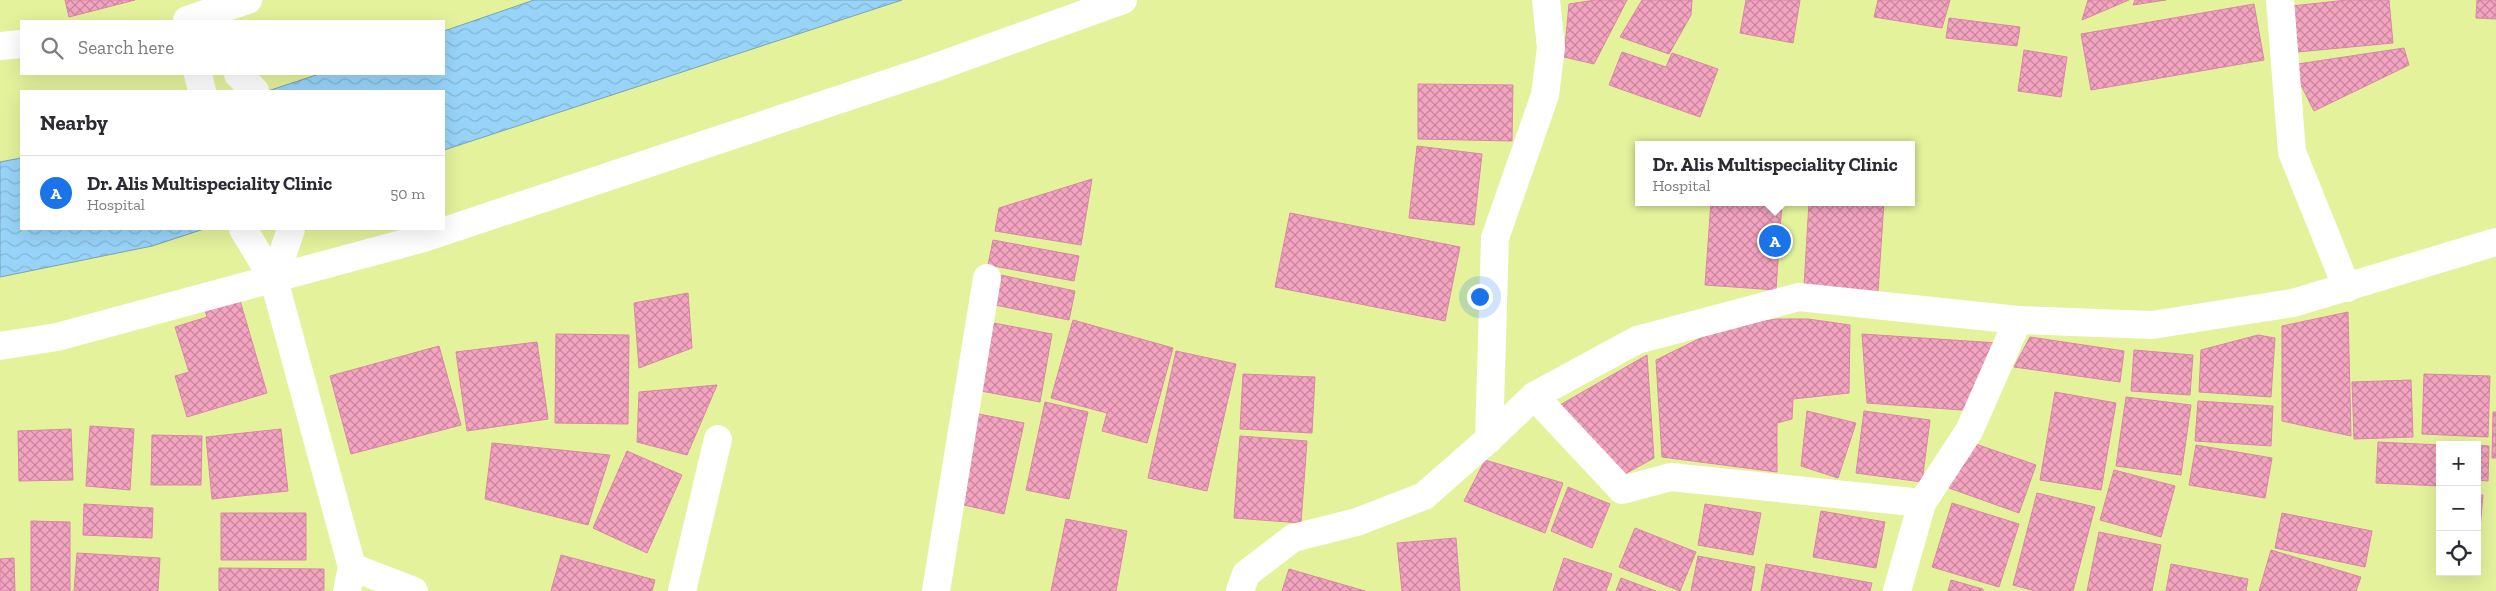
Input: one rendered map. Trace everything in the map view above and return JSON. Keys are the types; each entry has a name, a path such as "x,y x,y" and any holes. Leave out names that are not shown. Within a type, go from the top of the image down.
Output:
{"street":[{"path":"184,17 248,0"},
{"path":"0,346 57,337 424,238 931,69 1123,0"},
{"path":"1490,440 1495,238 1545,96 1551,48 1546,0"},
{"path":"2280,0 2292,152 2347,288"},
{"path":"0,46 20,44"},
{"path":"198,75 202,90"},
{"path":"239,75 254,90"},
{"path":"243,230 274,280 350,579 414,591"},
{"path":"274,280 291,230"},
{"path":"1243,582 1293,538 1357,522 1424,496 1490,440 1534,396 1637,340 1799,297 2018,320 2152,325 2293,304 2496,242"},
{"path":"936,591 987,278"},
{"path":"1897,591 1922,503 1969,431 2018,320"},
{"path":"1534,396 1622,490 1671,477 1922,503"},
{"path":"682,591 718,440"}],"water":[{"path":"534,0 902,0 445,150 445,90 271,90 316,75 445,75 445,31"},
{"path":"20,158 20,230 201,230 152,246 0,277 0,162"}],"building":[{"path":"65,0 135,0 69,17"},
{"path":"1595,0 1627,0 1594,64 1564,57 1569,4"},
{"path":"1642,0 1692,0 1691,15 1669,54 1620,37"},
{"path":"1746,0 1800,0 1793,43 1740,33"},
{"path":"1878,0 1950,0 1942,28 1874,17"},
{"path":"2088,0 2129,0 2082,20"},
{"path":"2135,0 2166,0 2133,5"},
{"path":"2347,0 2389,0 2393,43 2287,53 2282,7"},
{"path":"2477,0 2496,0 2496,19 2476,18"},
{"path":"2254,4 2264,60 2091,90 2081,34"},
{"path":"1949,18 2020,27 2017,46 1946,38"},
{"path":"2404,48 2409,65 2314,111 2291,65"},
{"path":"2024,50 2067,57 2061,97 2018,91"},
{"path":"1622,52 1666,67 1672,53 1718,69 1700,117 1609,85"},
{"path":"1418,84 1513,85 1512,141 1418,139"},
{"path":"1417,146 1482,154 1474,225 1409,218"},
{"path":"1092,179 1081,245 995,231 999,208"},
{"path":"1711,206 1782,206 1776,290 1705,285"},
{"path":"1809,206 1884,206 1878,292 1804,287"},
{"path":"1290,213 1460,247 1445,321 1275,287"},
{"path":"993,240 1079,256 1074,281 988,265"},
{"path":"1001,275 1075,291 1069,320 995,305"},
{"path":"688,293 692,348 639,368 634,303"},
{"path":"239,297 267,393 187,417 175,376 189,372 175,327 207,317 204,307"},
{"path":"2348,312 2351,436 2282,421 2282,326"},
{"path":"1776,319 1808,319 1850,325 1849,393 1793,399 1792,419 1777,423 1777,472 1662,457 1656,360 1719,329"},
{"path":"1073,320 1173,348 1147,443 1102,431 1107,413 1051,398"},
{"path":"983,321 1052,334 1040,402 970,389"},
{"path":"556,334 629,335 628,424 555,423"},
{"path":"1862,334 1998,343 1975,411 1867,403"},
{"path":"2258,335 2275,338 2271,397 2199,392 2201,350"},
{"path":"2030,337 2124,351 2120,382 2014,367"},
{"path":"537,342 548,419 467,431 456,352"},
{"path":"439,346 461,425 351,454 330,376"},
{"path":"2134,350 2193,355 2190,395 2131,391"},
{"path":"1176,351 1236,364 1207,491 1148,478"},
{"path":"1647,355 1654,458 1623,475 1553,409"},
{"path":"1243,374 1315,377 1312,433 1240,429"},
{"path":"2424,374 2490,376 2488,437 2422,434"},
{"path":"2411,380 2413,437 2354,439 2352,382"},
{"path":"717,385 687,455 637,442 639,392"},
{"path":"2055,392 2116,403 2101,490 2040,480"},
{"path":"2126,397 2191,405 2181,475 2116,466"},
{"path":"2198,401 2273,406 2271,446 2195,441"},
{"path":"1045,402 1088,412 1069,499 1026,490"},
{"path":"1807,411 1856,423 1838,478 1801,466"},
{"path":"1864,411 1930,420 1922,482 1856,473"},
{"path":"2493,412 2496,412 2496,458 2492,458"},
{"path":"974,413 1024,423 1004,514 955,503"},
{"path":"90,426 134,429 130,490 86,486"},
{"path":"71,429 73,480 19,481 18,431"},
{"path":"281,429 288,491 212,499 206,437"},
{"path":"152,435 202,436 201,485 151,485"},
{"path":"1240,436 1307,441 1301,523 1234,518"},
{"path":"1967,441 2036,465 2019,513 1949,488"},
{"path":"2378,442 2436,445 2436,486 2376,483"},
{"path":"492,443 610,455 588,525 485,499"},
{"path":"2196,445 2272,458 2265,498 2189,485"},
{"path":"2481,445 2489,446 2488,481 2481,480"},
{"path":"627,451 682,475 647,553 593,528"},
{"path":"1485,460 1563,483 1545,533 1464,501"},
{"path":"2114,470 2175,486 2161,537 2100,520"},
{"path":"1568,487 1610,504 1592,548 1551,531"},
{"path":"2037,493 2095,507 2073,591 2035,591 2013,585"},
{"path":"2481,495 2483,495 2481,518"},
{"path":"1952,503 2019,524 1999,587 1932,567"},
{"path":"84,504 153,508 152,538 83,535"},
{"path":"1705,504 1761,513 1753,555 1698,545"},
{"path":"1821,511 1885,522 1876,568 1813,557"},
{"path":"221,513 306,513 306,560 221,560"},
{"path":"2282,513 2372,531 2365,567 2275,548"},
{"path":"1066,519 1127,531 1116,591 1051,591"},
{"path":"31,521 70,522 70,591 31,591"},
{"path":"1635,528 1696,552 1680,591 1619,567"},
{"path":"2099,532 2161,545 2152,591 2087,591"},
{"path":"1456,538 1460,591 1402,591 1397,543"},
{"path":"2271,550 2361,577 2356,591 2259,591"},
{"path":"77,553 160,558 158,591 74,591"},
{"path":"561,555 655,580 652,591 551,591"},
{"path":"1698,556 1755,567 1751,591 1691,591"},
{"path":"14,558 15,591 0,591 0,559"},
{"path":"1564,558 1612,574 1606,591 1553,591"},
{"path":"1766,564 1872,583 1870,591 1761,591"},
{"path":"2171,564 2248,579 2246,591 2166,591"},
{"path":"219,568 324,569 324,591 219,591"},
{"path":"1289,569 1365,591 1282,591"},
{"path":"1621,578 1656,591 1616,591"},
{"path":"1951,580 1983,589 1983,591 1948,591"}],"place":[{"name":"Dr. Alis Multispeciality Clinic","path":"1775,241"}]}
